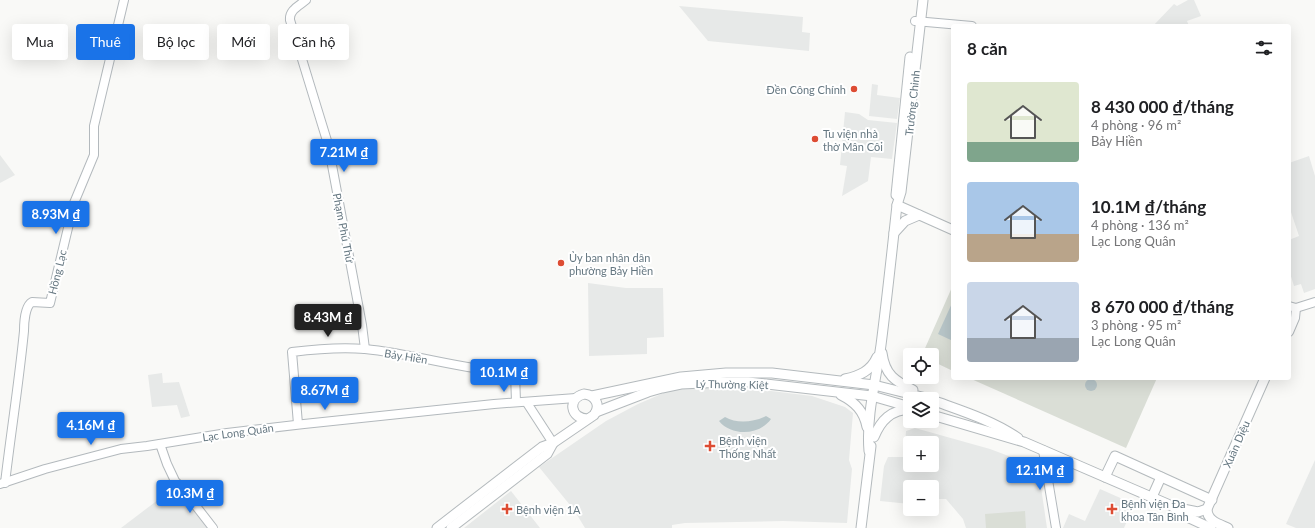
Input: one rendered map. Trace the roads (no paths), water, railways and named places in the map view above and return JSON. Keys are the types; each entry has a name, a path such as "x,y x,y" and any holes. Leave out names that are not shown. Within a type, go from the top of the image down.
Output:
{"main road":[{"name":"Trường Chinh","path":"917,0 918,21"},
{"name":"Trường Chinh","path":"871,437 897,205 901,192 906,122 918,21 923,0"},
{"path":"897,205 951,229"},
{"path":"894,233 905,221 919,215"},
{"path":"835,380 852,378 866,372 873,364 880,346"},
{"path":"880,346 885,367 892,377 902,385 916,392"},
{"name":"Lý Thường Kiệt","path":"592,396 659,381 702,374 772,373 835,380"},
{"path":"835,380 877,385 904,392"},
{"name":"Xuân Diệu","path":"1207,509 1264,380"},
{"name":"Lý Thường Kiệt","path":"596,412 662,388 681,384 704,382 748,382 850,394 875,397 903,406"},
{"path":"850,394 852,382"},
{"path":"838,393 852,401 861,410 866,420 871,437 861,528"},
{"path":"437,528 542,447 553,443 594,415 598,405 595,398 584,394 576,398 573,403 574,412 579,417 588,419"},
{"path":"939,402 984,419 1006,430 1024,442"},
{"path":"871,437 888,415 903,409"},
{"path":"939,417 1024,442 1172,506 1198,512 1207,509 1209,517 1213,521 1228,528"},
{"path":"451,528 547,454 553,443"},
{"path":"1105,477 1115,456 1212,500"},
{"path":"1152,497 1161,477"},
{"path":"1172,506 1187,517 1211,528"}],"street":[{"name":"Hồng Lạc","path":"2,484 19,380 24,327 28,304 32,302 50,303 74,203 94,155 94,126 124,0"},
{"name":"Phạm Phú Thứ","path":"306,0 292,11 290,20 328,144 362,325 365,349"},
{"path":"918,21 951,24"},
{"path":"1291,327 1295,318 1292,307 1315,302"},
{"name":"Bảy Hiền","path":"298,424 292,352 328,348 365,349 422,358 481,370 515,373 516,402"},
{"name":"Lạc Long Quân","path":"2,484 45,469 121,449 227,433 298,424 516,402 527,403 576,398"},
{"path":"527,403 553,443"},
{"path":"160,444 175,481 213,528"},
{"path":"1043,450 1056,528"}],"place":[{"name":"Đền Công Chính","path":"854,89"},
{"name":"Tu viện nhà thờ Mân Côi","path":"815,139"},
{"name":"Ủy ban nhân dân phường Bảy Hiền","path":"561,263"},
{"name":"Bệnh viện Thống Nhất","path":"710,446"},
{"name":"Bệnh viện 1A","path":"507,509"},
{"name":"Bệnh viện Đa khoa Tân Bình","path":"1112,509"}]}
